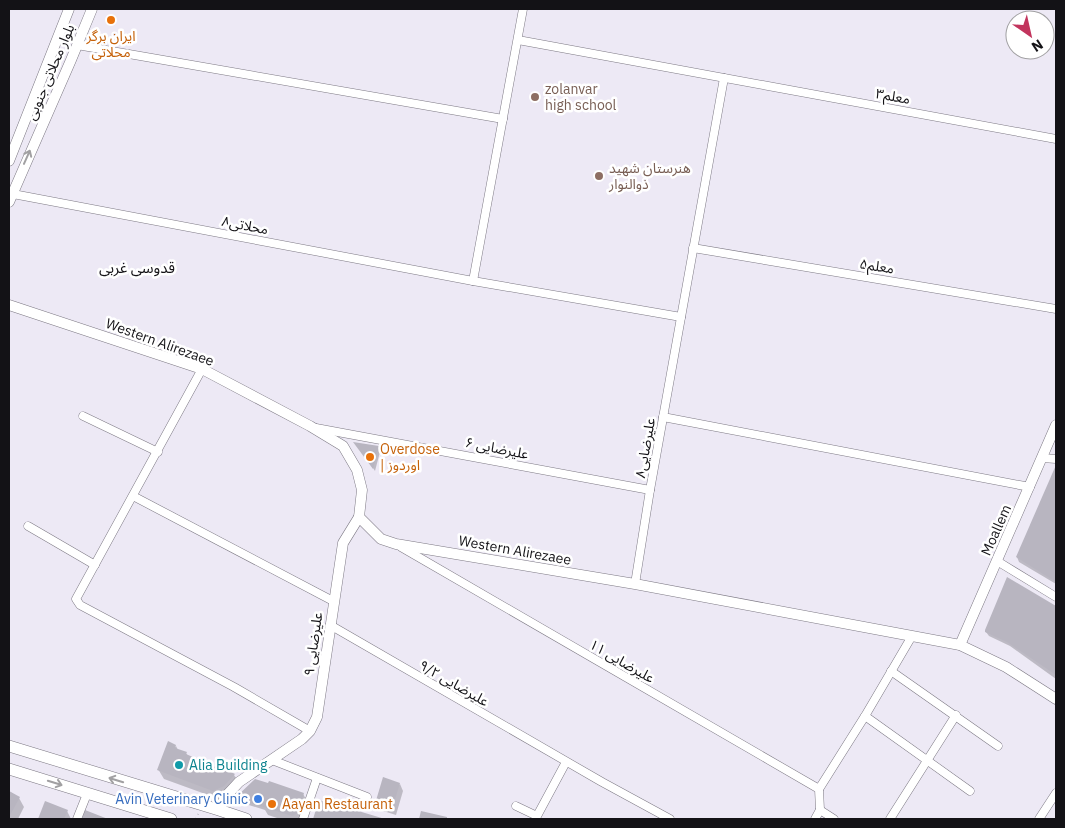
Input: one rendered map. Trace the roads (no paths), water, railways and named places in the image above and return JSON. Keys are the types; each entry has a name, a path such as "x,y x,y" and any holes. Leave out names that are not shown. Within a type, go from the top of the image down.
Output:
{"main road":[{"path":"9,746 246,819"},
{"path":"9,769 171,819"}],"street":[{"name":"بلوار محلاتی جنوبی","path":"9,161 69,9"},
{"name":"بلوار محلاتی جنوبی","path":"11,198 92,9"},
{"path":"473,281 523,9"},
{"name":"معلم۳","path":"518,40 1056,139"},
{"path":"77,45 503,119"},
{"name":"علیرضایی۸","path":"635,584 650,490 724,78"},
{"name":"محلاتی۸","path":"11,198 681,317"},
{"name":"معلم۵","path":"694,248 1056,308"},
{"name":"Western Alirezaee","path":"9,298 47,317"},
{"name":"Western Alirezaee","path":"9,305 202,369 310,426 343,446 357,470 362,490 359,517 381,539 396,544 635,584 960,645 1006,667 1056,699"},
{"path":"202,369 76,599 77,603 234,687 310,731 302,739 239,782 226,796 219,810"},
{"path":"82,416 158,452"},
{"path":"663,417 1030,487"},
{"name":"Moallem","path":"960,645 1056,425"},
{"name":"۶ علیرضایی","path":"310,426 650,490"},
{"path":"1042,458 1056,459"},
{"path":"133,496 333,600"},
{"name":"۹ علیرضایی","path":"310,731 317,717 343,543 359,517"},
{"path":"28,526 95,565"},
{"name":"۱۱ علیرضایی","path":"396,544 818,789"},
{"path":"998,561 1056,596"},
{"name":"۹/۲ علیرضایی","path":"330,626 566,762 670,819"},
{"path":"815,819 820,810 818,789 865,716 912,636"},
{"path":"891,671 998,746"},
{"path":"890,819 956,715"},
{"path":"865,716 970,791"},
{"path":"272,760 366,797"},
{"path":"516,806 537,816 566,762"},
{"path":"303,819 317,778"},
{"path":"77,819 87,794"},
{"path":"1039,819 1055,796"},
{"path":"820,810 834,819"}],"place":[{"name":"ایران برگر محلاتی","path":"111,20"},
{"name":"zolanvar high school","path":"535,97"},
{"name":"هنرستان شهید ذوالنوار","path":"599,176"},
{"name":"Overdose | اوردوز","path":"370,457"},
{"name":"Alia Building","path":"179,765"},
{"name":"Avin Veterinary Clinic","path":"258,799"},
{"name":"Aayan Restaurant","path":"272,804"}],"district":[{"name":"قدوسی غربی","path":"137,267"}]}
